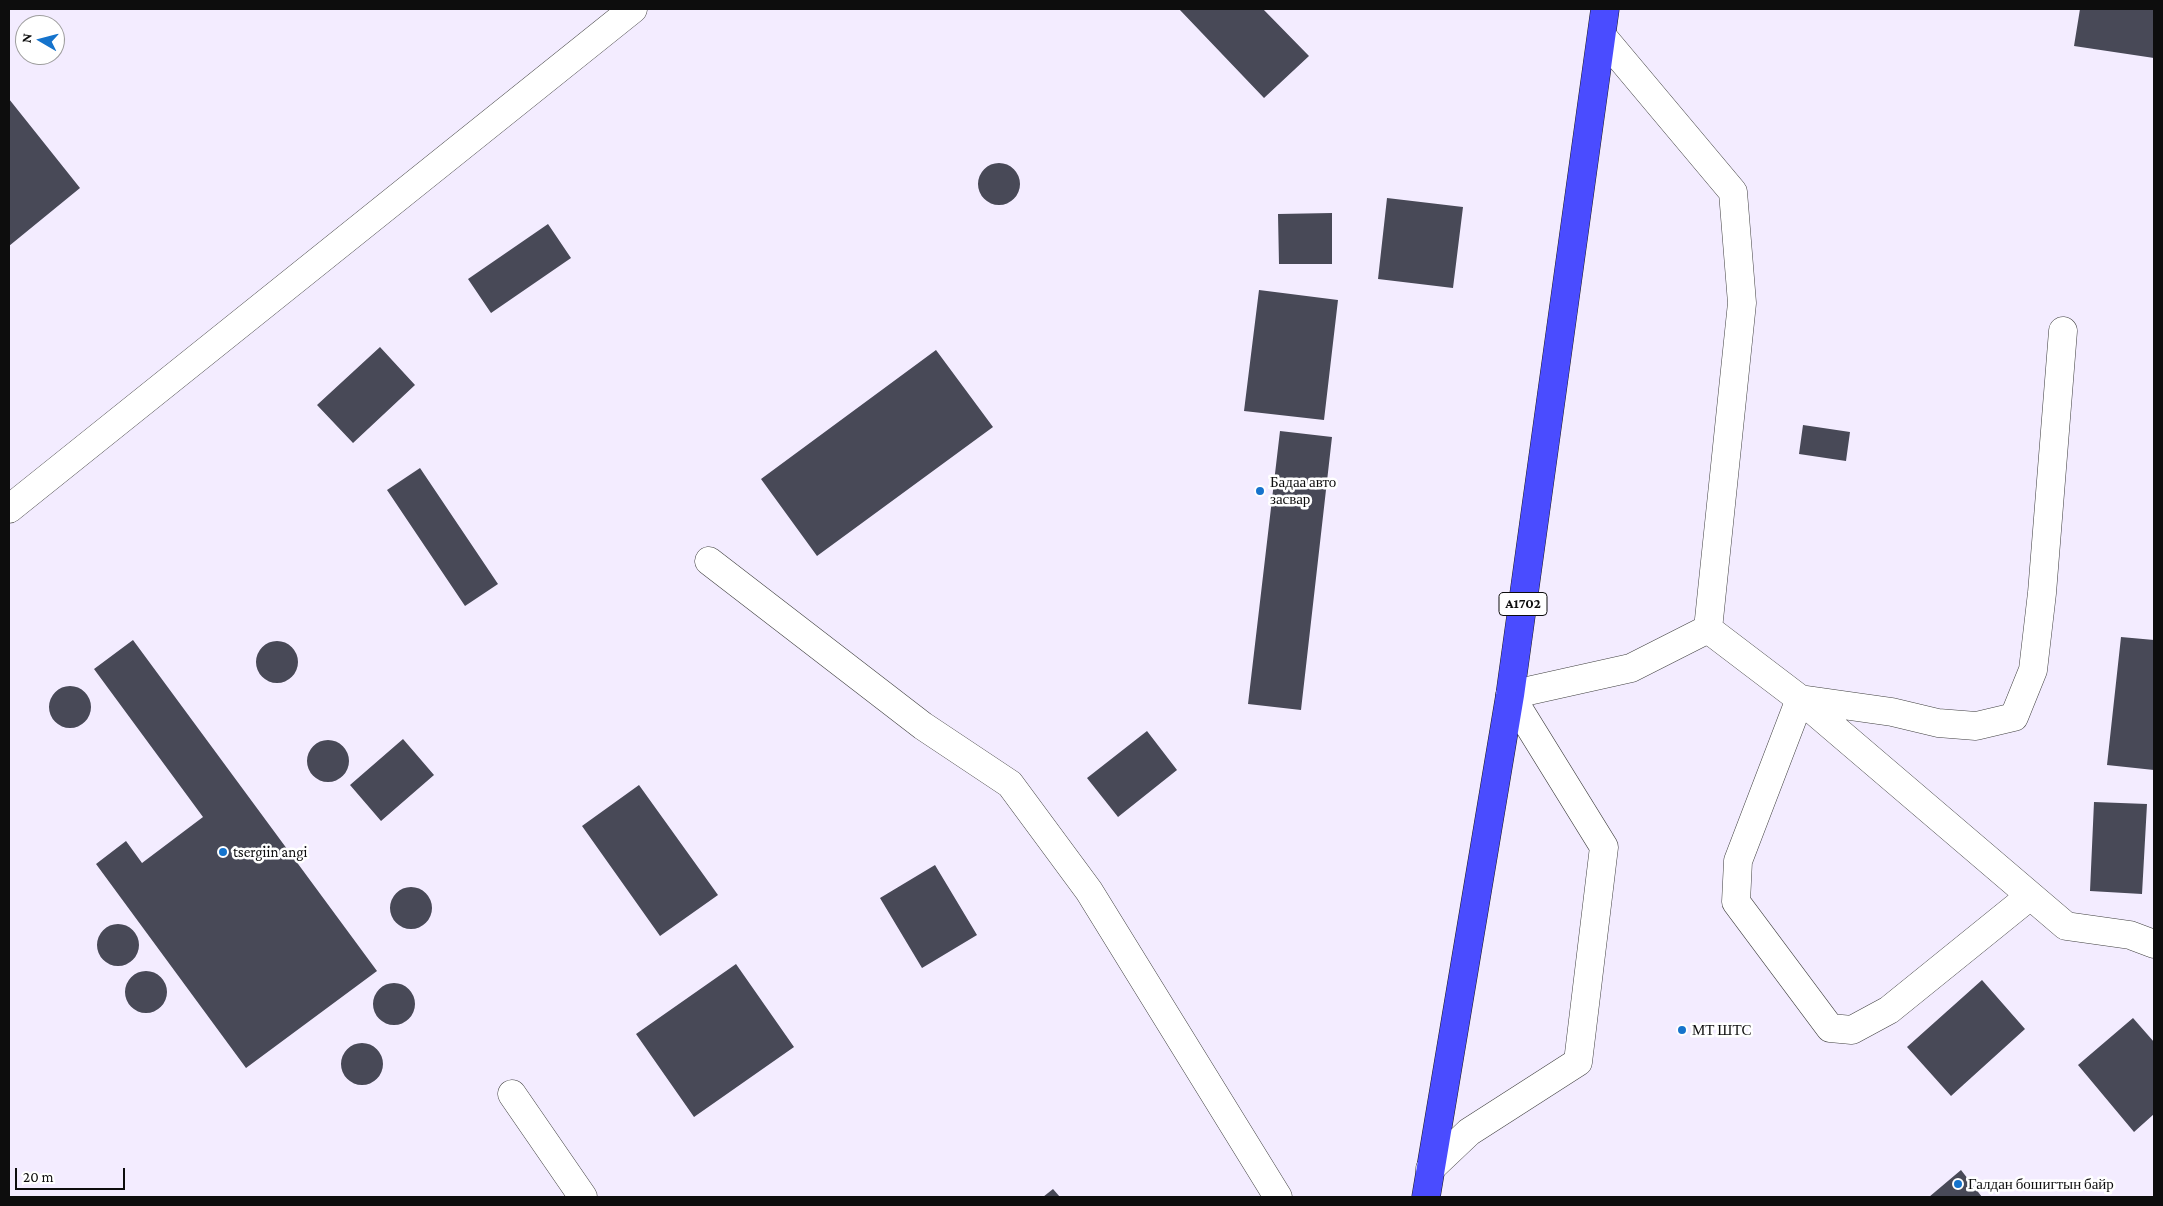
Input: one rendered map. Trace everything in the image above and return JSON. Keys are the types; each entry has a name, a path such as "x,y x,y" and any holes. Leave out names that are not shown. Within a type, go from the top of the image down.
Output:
{"highway":[{"name":"A1702","path":"1426,1197 1510,695 1603,37 1605,9"}],"street":[{"path":"9,509 633,9"},
{"path":"1603,37 1733,192 1742,303 1708,629"},
{"path":"1800,699 1892,712 1938,723 1976,726 2014,718 2033,670 2042,592 2063,331"},
{"path":"709,561 923,726 1010,784 1089,891 1278,1197"},
{"path":"1430,1169 1470,1132 1578,1062 1604,847 1510,695 1632,668 1708,629"},
{"path":"1708,629 1800,699 2066,926 2130,935 2154,944"},
{"path":"1800,699 1738,861 1736,902 1830,1028 1852,1030 1889,1010 2030,896"},
{"path":"512,1094 583,1197"}],"building":[{"path":"1179,9 1263,9 1309,56 1264,98"},
{"path":"2080,9 2154,9 2154,58 2074,46"},
{"path":"9,99 80,188 9,246"},
{"path":"995,163 1003,163 1014,169 1020,184 1014,199 1003,205 995,205 984,199 978,188 978,180 984,169"},
{"path":"1387,198 1463,207 1453,288 1378,279"},
{"path":"1332,213 1332,264 1279,264 1278,214"},
{"path":"548,224 571,258 491,313 468,279"},
{"path":"1259,290 1338,300 1324,420 1244,411"},
{"path":"380,347 415,385 353,443 317,405"},
{"path":"936,350 993,427 817,556 761,479"},
{"path":"1803,425 1850,432 1846,461 1799,454"},
{"path":"1280,431 1332,437 1301,710 1248,704"},
{"path":"420,468 498,584 465,606 387,490"},
{"path":"2121,637 2154,640 2154,770 2107,765"},
{"name":"tsergiin angi","path":"133,640 377,971 246,1068 96,864 126,841 142,863 203,817 94,669"},
{"path":"281,641 289,644 295,650 298,662 295,674 289,680 273,683 265,680 259,674 256,658 259,650 265,644"},
{"path":"74,686 82,689 88,695 91,707 88,719 82,725 66,728 58,725 52,719 49,703 52,695 58,689"},
{"path":"1147,731 1177,770 1118,817 1087,778"},
{"path":"403,739 434,775 381,821 350,785"},
{"path":"332,740 340,743 346,749 349,761 346,773 340,779 324,782 316,779 310,773 307,757 310,749 316,743"},
{"path":"639,785 718,895 660,936 582,826"},
{"path":"2094,802 2147,804 2142,894 2090,891"},
{"path":"935,865 977,935 922,968 880,898"},
{"path":"415,887 423,890 429,896 432,908 429,920 423,926 407,929 399,926 393,920 390,904 393,896 399,890"},
{"path":"114,924 122,924 133,930 139,945 133,960 122,966 114,966 103,960 97,949 97,941 103,930"},
{"path":"736,964 794,1047 694,1117 636,1034"},
{"path":"150,971 158,974 164,980 167,992 164,1004 158,1010 142,1013 134,1010 128,1004 125,988 128,980 134,974"},
{"path":"1982,980 2025,1029 1951,1096 1907,1047"},
{"path":"398,983 406,986 412,992 415,1004 412,1016 406,1022 390,1025 382,1022 376,1016 373,1000 376,992 382,986"},
{"path":"2133,1018 2154,1042 2154,1114 2134,1132 2078,1065"},
{"path":"366,1043 374,1046 380,1052 383,1064 380,1076 374,1082 358,1085 350,1082 344,1076 341,1060 344,1052 350,1046"},
{"name":"Галдан бошигтын байр","path":"1961,1170 1982,1197 1929,1197"},
{"path":"1053,1189 1060,1197 1043,1197"}],"place":[{"name":"Бадаа авто засвар","path":"1260,491"},
{"name":"tsergiin angi","path":"223,852"},
{"name":"МТ ШТС","path":"1682,1030"},
{"name":"Галдан бошигтын байр","path":"1958,1184"}]}
